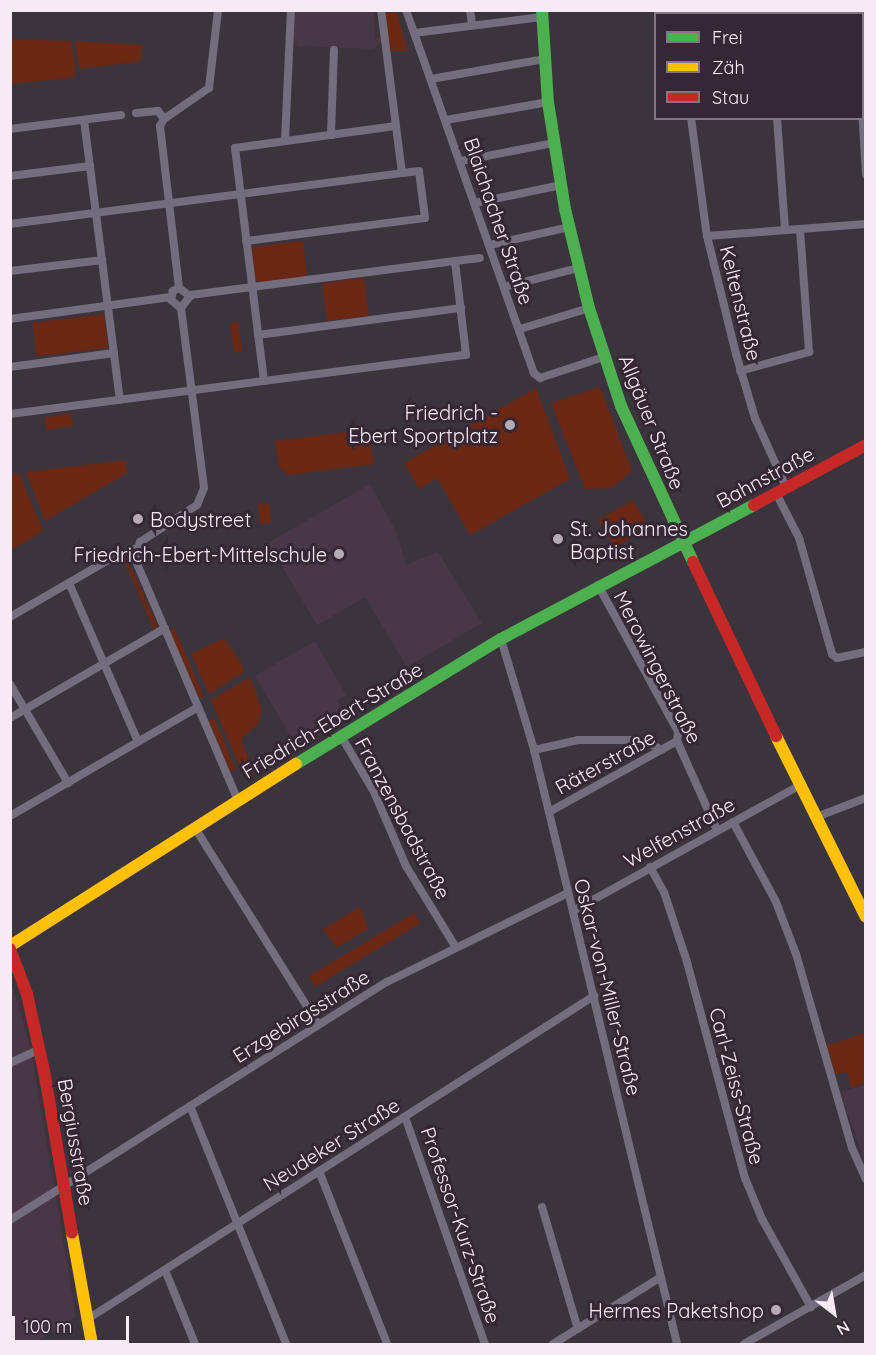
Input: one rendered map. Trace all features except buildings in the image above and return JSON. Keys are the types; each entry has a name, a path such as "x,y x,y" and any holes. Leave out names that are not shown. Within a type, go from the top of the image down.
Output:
{"street":[{"path":"10,319 171,297 179,288 160,136 164,119 209,88 213,76 218,10"},
{"path":"285,141 291,10"},
{"path":"381,10 402,173"},
{"name":"Blaichacher Straße","path":"406,10 534,373 540,378 604,357"},
{"path":"470,10 472,25"},
{"path":"414,33 542,14"},
{"name":"Allgäuer Straße","path":"542,14 548,102 561,185 578,268 604,357 636,443 682,542 819,816 866,917"},
{"path":"330,135 334,50"},
{"path":"431,79 545,58"},
{"path":"446,120 548,102"},
{"path":"136,113 158,111 164,119"},
{"path":"10,129 121,115"},
{"path":"84,120 120,400"},
{"name":"Keltenstraße","path":"691,120 707,236 740,371 799,538 832,654 837,658 866,652"},
{"path":"777,120 785,230"},
{"path":"863,120 866,175"},
{"path":"264,381 235,148 396,126"},
{"path":"461,161 554,143"},
{"path":"10,176 90,166"},
{"path":"10,224 419,171 425,218 246,241"},
{"path":"475,203 561,185"},
{"path":"707,236 866,224"},
{"path":"490,245 569,227"},
{"path":"740,371 809,352 800,229"},
{"path":"179,288 190,295 480,258"},
{"path":"10,272 102,260"},
{"path":"10,414 466,355 455,261"},
{"path":"505,287 578,268"},
{"path":"181,308 189,303 190,295"},
{"path":"171,297 175,306 181,308"},
{"path":"10,617 137,548 145,537 188,512 201,496 204,481 181,308"},
{"path":"258,335 461,308"},
{"path":"520,330 590,308"},
{"path":"10,367 114,353"},
{"name":"Bahnstraße","path":"682,542 866,445"},
{"name":"Friedrich-Ebert-Straße","path":"10,947 238,800 501,639 682,542"},
{"path":"137,548 137,567 238,800"},
{"path":"69,584 138,742"},
{"name":"Merowingerstraße","path":"598,585 678,732 678,741 717,830"},
{"path":"10,718 165,628"},
{"name":"Oskar-von-Miller-Straße","path":"501,639 534,750 594,996 658,1279 676,1344"},
{"path":"10,684 68,783"},
{"path":"10,816 198,707"},
{"name":"Franzensbadstraße","path":"341,736 374,792 406,866 455,946"},
{"path":"534,750 578,740 643,740 662,750"},
{"name":"Räterstraße","path":"549,812 678,741"},
{"name":"Welfenstraße","path":"573,911 802,784"},
{"path":"819,816 866,798"},
{"path":"733,822 776,902 797,955 852,1148 866,1179"},
{"path":"195,828 318,1024"},
{"name":"Carl-Zeiss-Straße","path":"651,867 664,892 687,962 745,1178 765,1225 811,1307"},
{"name":"Erzgebirgsstraße","path":"10,1220 64,1188 318,1024 455,946 568,894"},
{"name":"Bergiusstraße","path":"10,947 27,994 40,1049 92,1344"},
{"name":"Neudeker Straße","path":"86,1320 594,996"},
{"path":"10,1063 40,1049"},
{"path":"190,1106 235,1224 286,1344"},
{"name":"Professor-Kurz-Straße","path":"405,1117 485,1344"},
{"path":"320,1170 387,1344"},
{"path":"542,1207 578,1329"},
{"path":"165,1270 195,1344"},
{"path":"744,1344 761,1340 866,1275"},
{"path":"553,1344 658,1279"}],"shaded area":[{"path":"295,11 374,12 375,39 381,38 381,43 372,49 298,46 293,39"},
{"path":"396,12 408,51 389,51 385,13"},
{"path":"11,39 71,41 76,77 11,84"},
{"path":"75,41 142,45 141,61 79,69"},
{"path":"303,241 307,277 259,282 255,278 252,247"},
{"path":"364,278 369,316 327,321 322,283"},
{"path":"104,314 108,348 37,357 33,323"},
{"path":"238,322 242,352 234,353 230,323"},
{"path":"600,387 632,471 612,488 585,489 551,403"},
{"name":"Friedrich - Ebert Sportplatz","path":"536,388 570,479 470,535 437,478 419,489 404,463"},
{"path":"71,413 73,426 46,430 44,417"},
{"path":"362,430 369,436 374,464 288,475 279,467 275,441"},
{"path":"125,460 127,473 45,521 26,472"},
{"path":"19,473 43,531 11,550 11,474"},
{"path":"370,484 396,531 406,565 438,552 482,623 407,667 365,597 317,625 268,543"},
{"path":"633,500 649,528 614,548 598,520"},
{"path":"269,503 271,523 260,524 258,504"},
{"path":"126,557 158,627 154,630 123,558"},
{"path":"174,628 204,697 199,697 170,632"},
{"path":"224,638 242,664 244,672 209,694 191,654"},
{"path":"315,641 346,695 337,701 348,718 298,748 255,676"},
{"path":"250,677 262,710 257,725 241,739 254,773 245,779 211,700"},
{"path":"214,718 236,770 230,772 208,720"},
{"path":"360,907 368,929 337,947 323,929"},
{"path":"414,913 420,923 315,987 309,976"},
{"path":"10,977 31,1051 76,1317 32,1344 11,1344"},
{"path":"865,1033 865,1083 851,1088 847,1072 835,1074 827,1045"},
{"path":"866,1085 865,1162 840,1092"}],"traffic: fast":[{"path":"542,10 548,102 565,209 589,308 621,406 693,562"},
{"path":"296,764 501,639 754,505"}],"traffic: slow":[{"path":"776,736 866,917"},
{"path":"10,946 296,764"},
{"path":"72,1233 92,1344"}],"traffic: jam":[{"path":"754,505 866,445"},
{"path":"693,562 776,736"},
{"path":"10,949 27,994 44,1071 72,1233"}],"place":[{"name":"Friedrich - Ebert Sportplatz","path":"510,425"},
{"name":"Bodystreet","path":"138,519"},
{"name":"St. Johannes Baptist","path":"558,539"},
{"name":"Friedrich-Ebert-Mittelschule","path":"339,554"},
{"name":"Hermes Paketshop","path":"776,1310"}]}
